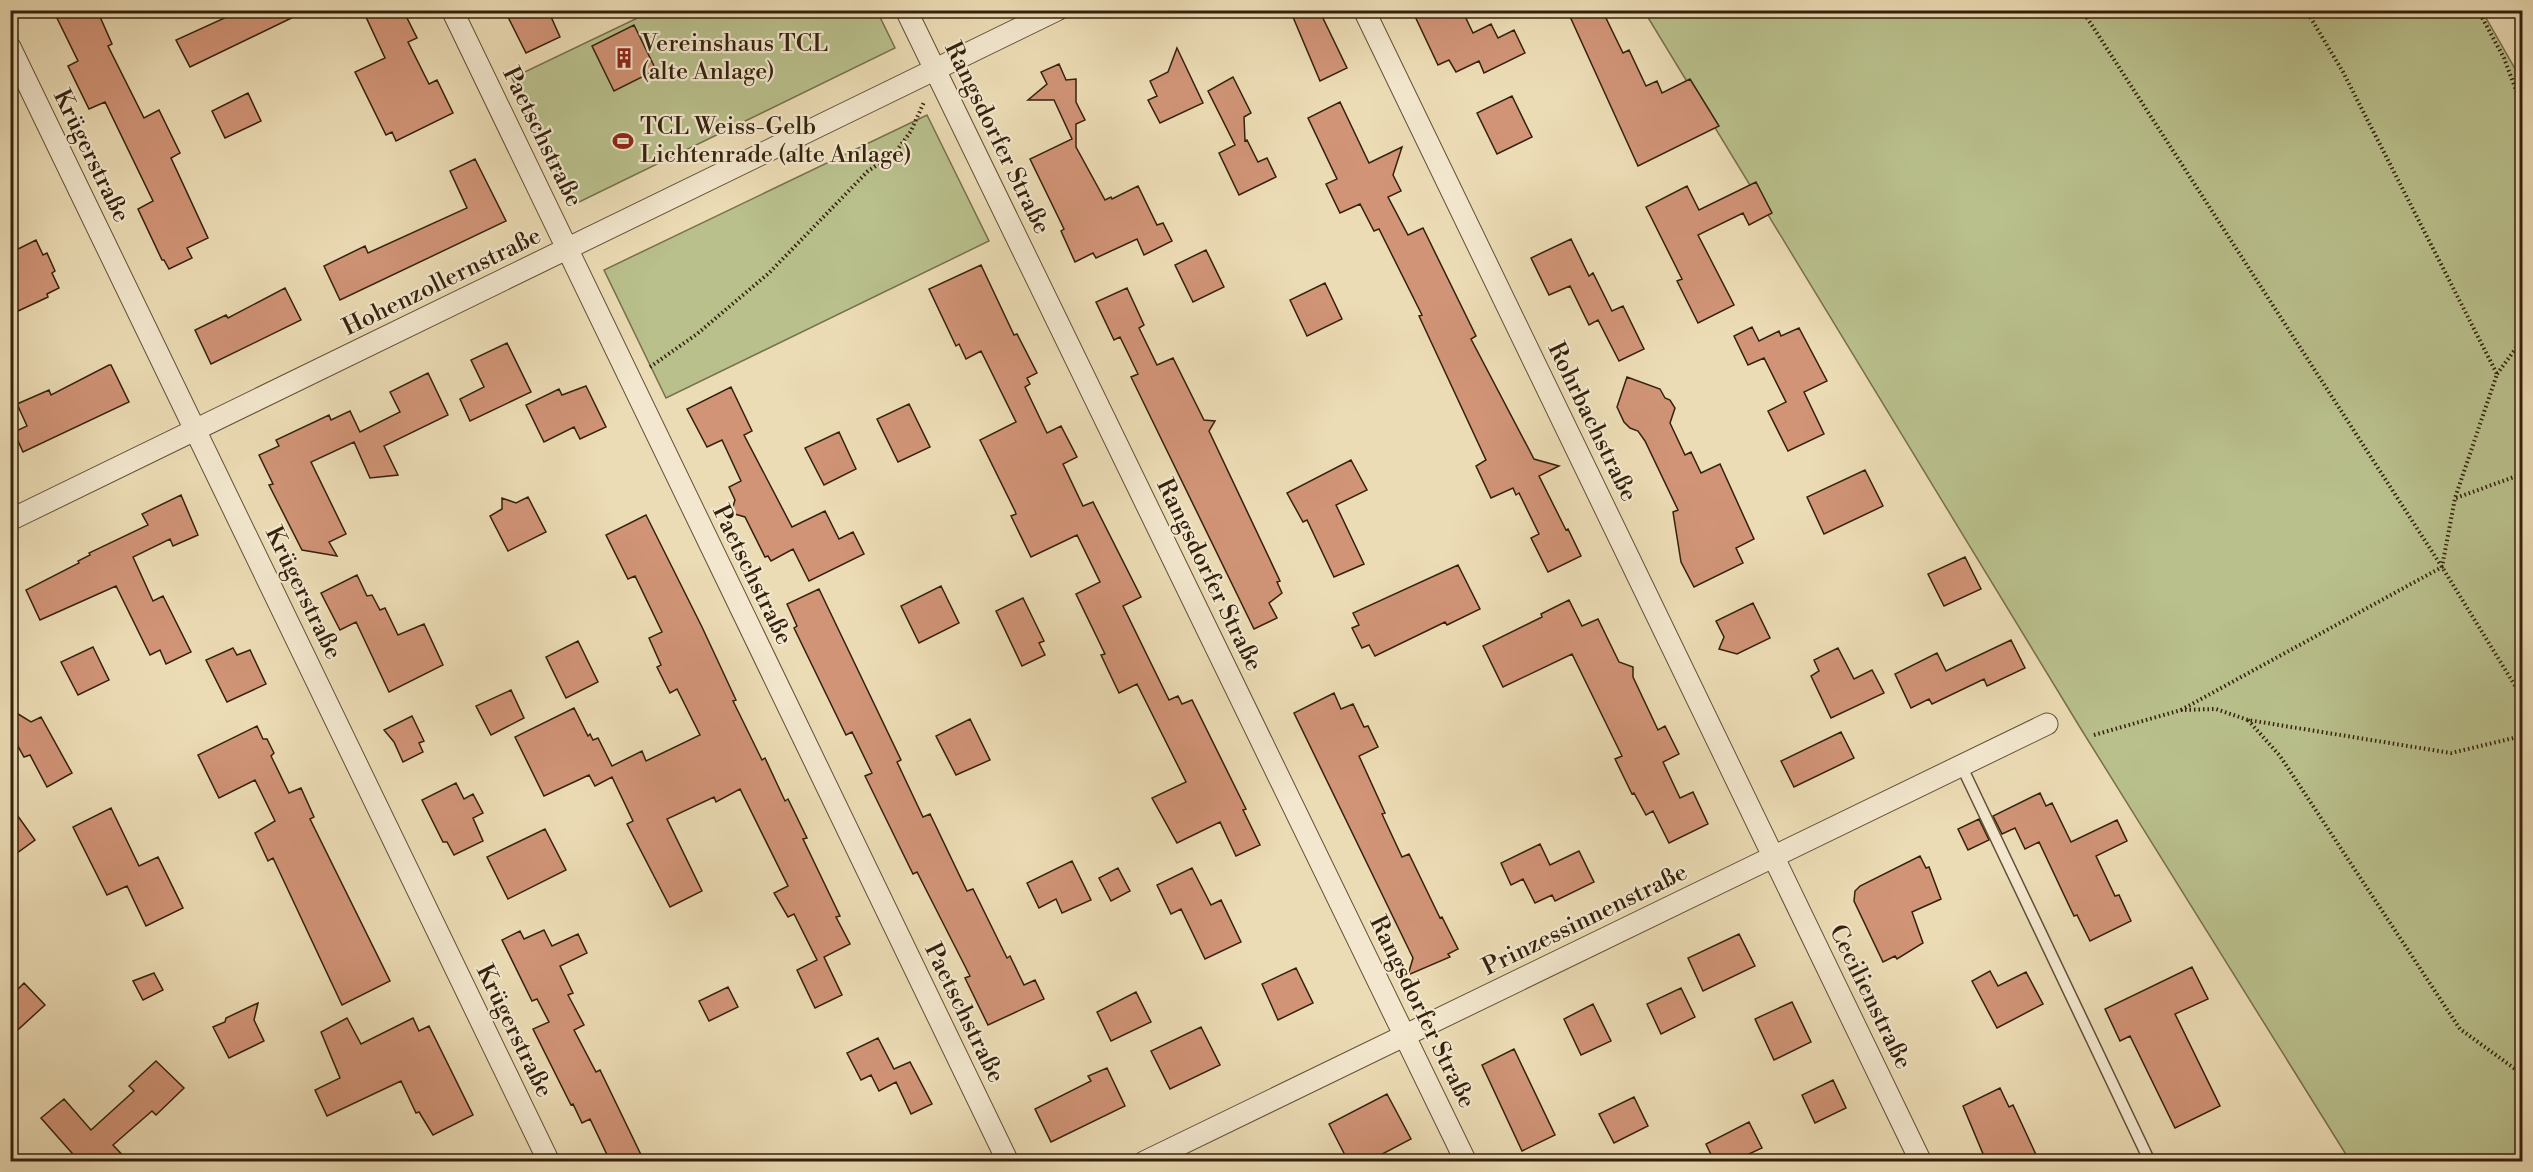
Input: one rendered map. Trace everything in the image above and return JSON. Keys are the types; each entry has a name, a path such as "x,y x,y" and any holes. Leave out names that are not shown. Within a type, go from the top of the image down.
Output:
{"street":[{"name":"Paetschstraße","path":"452,10 1008,1161"},
{"name":"Rangsdorfer Straße","path":"906,10 1466,1161"},
{"name":"Hohenzollernstraße","path":"10,520 1057,10"},
{"name":"Rohrbachstraße","path":"1364,10 1774,855"},
{"name":"Krügerstraße","path":"10,47 549,1161"},
{"name":"Prinzessinnenstraße","path":"1144,1161 2048,724"},
{"name":"Cecilienstraße","path":"1774,855 1921,1161"}],"lane":[{"path":"1961,765 2150,1161"}],"path":[{"path":"2082,10 2442,567 2523,697"},
{"path":"2306,10 2343,72 2497,374"},
{"path":"2478,10 2504,58 2523,106"},
{"path":"647,369 698,334 769,273 868,171 895,153 911,131 925,99"},
{"path":"2442,567 2455,498 2497,374 2523,340"},
{"path":"2455,498 2523,474"},
{"path":"2094,735 2181,710 2442,567"},
{"path":"2181,710 2217,709 2248,720 2451,753 2523,736"},
{"path":"2248,720 2280,756 2460,1029 2523,1074"}],"green space":[{"name":"TCL Weiss-Gelb Lichtenrade (alte Anlage)","path":"652,11 877,11 895,48 573,205 512,78"},
{"path":"1644,11 2482,11 2522,81 2522,1161 2350,1161 2081,729"},
{"path":"927,115 989,241 666,398 604,270"}],"building":[{"path":"53,10 97,10 112,44 108,46 144,118 159,110 180,153 171,158 208,238 187,248 192,258 169,269 162,260 138,209 153,201 105,102 89,109 68,66 78,61"},
{"path":"242,10 308,10 190,67 176,40"},
{"path":"380,10 403,10 417,38 408,42 429,84 437,80 453,113 396,141 392,132 386,135 355,72 385,58 366,17"},
{"path":"521,10 548,10 560,37 526,53 508,17"},
{"path":"1290,10 1319,10 1347,68 1320,81"},
{"path":"1412,10 1462,10 1473,33 1491,24 1498,38 1514,30 1525,53 1484,73 1479,61 1456,72 1449,60 1438,65"},
{"path":"1567,10 1602,10 1623,53 1629,50 1646,86 1657,81 1662,93 1690,79 1719,126 1638,166"},
{"name":"Vereinshaus TCL (alte Anlage)","path":"634,25 656,70 614,91 592,46"},
{"path":"1177,48 1203,103 1160,123 1148,100 1157,96 1150,81 1168,72"},
{"path":"1059,64 1066,80 1076,79 1076,102 1085,120 1076,124 1076,147 1105,200 1111,197 1112,199 1138,186 1157,225 1163,223 1172,241 1144,255 1137,239 1096,258 1093,253 1075,262 1061,231 1064,229 1030,159 1072,139 1054,100 1028,100 1047,84 1041,72"},
{"path":"1233,77 1251,113 1244,117 1245,141 1247,140 1258,162 1267,158 1276,177 1239,195 1219,153 1235,145 1208,91"},
{"path":"248,93 261,121 225,138 212,111"},
{"path":"1512,96 1532,137 1497,154 1477,113"},
{"path":"1340,102 1369,163 1402,147 1393,175 1401,191 1388,197 1408,235 1423,228 1476,336 1471,339 1534,459 1559,466 1539,476 1581,556 1548,572 1531,538 1539,534 1519,493 1516,495 1513,488 1491,498 1476,466 1486,460 1419,316 1422,315 1379,229 1374,231 1360,204 1340,213 1326,184 1337,179 1308,118"},
{"path":"475,159 506,221 340,300 324,266 365,246 368,253 467,208 450,171"},
{"path":"1756,182 1772,213 1749,225 1743,213 1698,235 1734,305 1698,323 1677,281 1682,279 1646,207 1687,186 1699,210"},
{"path":"1571,239 1589,276 1593,273 1612,311 1623,306 1644,349 1619,361 1598,320 1589,325 1570,286 1549,295 1531,258"},
{"path":"36,240 43,255 47,253 59,288 47,294 48,297 16,312 10,301 10,253"},
{"path":"1206,250 1224,287 1193,302 1175,265"},
{"path":"981,265 1014,335 1017,334 1037,373 1027,378 1030,384 1025,387 1047,433 1061,426 1077,457 1063,464 1083,506 1093,502 1141,597 1123,606 1169,700 1178,696 1182,704 1192,700 1246,809 1243,810 1260,845 1236,856 1220,822 1177,843 1152,798 1186,782 1137,684 1119,693 1101,655 1105,654 1076,594 1100,582 1077,535 1031,557 1011,516 1016,514 1015,511 980,440 1016,422 981,351 966,359 959,344 956,346 929,289"},
{"path":"1325,283 1342,319 1307,336 1290,300"},
{"path":"285,288 301,320 211,364 195,330 226,315 228,318"},
{"path":"1127,288 1144,325 1139,328 1157,365 1173,358 1204,420 1215,421 1209,431 1280,581 1277,582 1282,593 1269,603 1277,618 1254,629 1131,377 1138,374 1120,337 1114,340 1096,302"},
{"path":"1752,327 1759,341 1779,331 1781,336 1799,328 1827,381 1804,392 1824,434 1788,451 1768,411 1786,402 1764,358 1748,365 1734,336"},
{"path":"507,343 531,392 470,421 460,399 484,387 471,360"},
{"path":"109,365 129,402 23,452 14,432 27,426 17,404 49,390 51,395"},
{"path":"428,373 448,415 384,446 398,475 370,478 354,442 311,462 346,534 329,542 337,556 302,550 269,485 273,484 259,455 279,446 276,440 329,415 331,420 350,411 360,432 400,412 390,392"},
{"path":"1627,377 1660,389 1665,398 1670,400 1675,408 1670,423 1685,455 1691,452 1701,473 1720,464 1754,539 1736,548 1743,563 1694,587 1681,562 1673,512 1678,510 1645,441 1638,431 1630,428 1624,422 1617,407"},
{"path":"586,386 606,427 580,439 574,427 544,442 526,405 559,389 562,395"},
{"path":"731,387 752,431 744,435 792,527 825,511 839,539 853,532 864,554 809,581 793,549 771,561 768,556 765,557 745,517 731,513 735,500 729,487 741,481 722,440 707,447 687,409"},
{"path":"909,404 930,447 898,462 877,419"},
{"path":"839,432 856,469 824,485 805,448"},
{"path":"1351,460 1367,490 1336,505 1364,564 1334,577 1307,520 1303,522 1287,493"},
{"path":"1865,470 1883,506 1824,534 1807,497"},
{"path":"181,495 198,535 173,546 170,539 133,557 153,601 163,596 191,652 166,664 160,650 150,655 116,586 40,620 26,590 79,563 78,561 90,555 89,553 148,525 142,514"},
{"path":"528,497 546,532 508,551 490,516 502,509 502,498 516,503"},
{"path":"646,515 702,627 736,700 733,701 762,760 765,758 785,801 788,799 807,838 803,839 840,916 836,917 850,944 824,957 842,995 815,1008 797,970 817,960 794,914 788,917 774,893 788,886 740,789 716,802 714,797 667,819 702,891 670,907 627,824 633,821 612,777 595,786 589,775 544,796 515,737 574,708 588,736 590,734 593,740 598,738 612,766 642,751 646,761 700,735 677,689 670,693 657,667 661,665 649,638 662,632 635,576 628,579 606,535"},
{"path":"1965,557 1981,589 1944,606 1928,574"},
{"path":"1458,565 1480,609 1447,625 1445,622 1375,656 1369,645 1362,648 1352,628 1359,625 1353,613"},
{"path":"357,575 367,596 372,595 380,610 385,608 398,635 424,624 443,665 389,692 356,622 340,630 321,593"},
{"path":"941,586 959,623 919,643 901,606"},
{"path":"819,589 901,760 897,762 923,817 930,814 967,891 973,889 1007,958 1010,956 1024,985 1035,980 1044,999 988,1025 965,978 970,976 917,872 913,874 865,776 872,773 852,732 846,735 794,628 797,626 787,604"},
{"path":"1023,598 1044,641 1039,643 1045,655 1022,666 996,611"},
{"path":"1569,600 1582,626 1598,619 1619,662 1633,667 1633,677 1658,730 1665,726 1679,754 1663,762 1680,798 1693,792 1708,824 1669,843 1653,811 1646,815 1634,793 1632,794 1615,759 1622,756 1572,654 1503,687 1483,646 1542,617 1541,614"},
{"path":"1753,603 1770,638 1737,654 1719,649 1724,637 1716,621"},
{"path":"2011,640 2025,668 1987,686 1984,679 1932,704 1929,699 1911,708 1895,674 1937,653 1946,671"},
{"path":"578,641 598,682 566,698 546,657"},
{"path":"93,647 109,680 78,695 61,662"},
{"path":"233,648 237,655 250,650 266,684 227,702 206,660"},
{"path":"1838,648 1854,679 1872,670 1884,693 1831,718 1811,676 1819,671 1814,660"},
{"path":"511,690 524,718 491,735 476,706"},
{"path":"1334,693 1341,709 1353,704 1364,727 1368,726 1378,747 1359,756 1385,813 1382,814 1402,857 1409,854 1458,949 1448,954 1450,957 1408,975 1413,958 1294,713"},
{"path":"10,709 31,722 41,717 72,773 47,787 30,755 24,757 10,732"},
{"path":"412,716 424,741 419,743 423,752 403,762 394,742 384,730"},
{"path":"970,719 990,760 956,775 936,736"},
{"path":"257,726 263,739 267,739 274,753 271,756 289,793 301,788 314,817 310,819 390,981 342,1005 273,858 268,861 255,833 275,821 255,780 219,798 198,755"},
{"path":"1841,732 1854,758 1794,787 1781,761"},
{"path":"456,783 464,799 473,794 483,813 473,818 483,841 454,855 447,842 443,842 422,800"},
{"path":"2040,793 2046,806 2052,803 2071,842 2117,820 2127,841 2096,856 2115,896 2119,895 2131,921 2090,941 2077,915 2074,916 2039,842 2025,849 2015,828 2002,834 1993,816"},
{"path":"10,805 35,840 10,858"},
{"path":"111,808 139,866 158,857 183,908 146,926 127,886 107,895 73,827"},
{"path":"1979,819 1989,840 1968,850 1958,829"},
{"path":"545,829 566,870 508,899 487,857"},
{"path":"1540,844 1550,865 1579,851 1594,882 1555,901 1552,895 1535,903 1523,879 1511,885 1501,863"},
{"path":"1920,856 1926,868 1929,867 1941,899 1912,912 1923,943 1897,959 1895,956 1883,962 1854,901 1855,891 1860,886"},
{"path":"1072,861 1091,900 1062,913 1056,899 1039,908 1027,883"},
{"path":"1118,868 1130,891 1111,901 1099,878"},
{"path":"1192,868 1211,905 1221,900 1241,942 1205,959 1181,909 1171,914 1157,885"},
{"path":"544,930 552,946 578,934 587,953 560,966 573,993 568,995 584,1025 574,1030 596,1072 600,1070 644,1161 610,1161 590,1119 582,1123 573,1104 571,1105 533,1029 549,1022 537,999 532,1001 502,940 520,931 524,939"},
{"path":"1739,934 1755,966 1703,991 1688,958"},
{"path":"2192,967 2208,999 2175,1014 2220,1106 2175,1128 2130,1036 2120,1041 2105,1009"},
{"path":"1296,968 1313,1003 1278,1020 1262,984"},
{"path":"1990,971 1998,986 2026,972 2043,1004 1997,1028 1972,981"},
{"path":"154,973 163,990 143,1000 133,981"},
{"path":"24,983 45,1005 10,1037 10,997"},
{"path":"728,987 738,1007 709,1021 699,1001"},
{"path":"1681,988 1695,1017 1661,1034 1647,1004"},
{"path":"1136,992 1151,1022 1111,1041 1097,1012"},
{"path":"1792,1002 1811,1042 1774,1060 1755,1019"},
{"path":"258,1003 254,1020 264,1041 229,1058 213,1027 225,1022 226,1018"},
{"path":"1593,1004 1611,1041 1581,1055 1564,1019"},
{"path":"347,1018 361,1044 413,1018 419,1031 429,1026 473,1115 433,1135 419,1112 416,1113 401,1081 327,1116 315,1090 340,1078 321,1032"},
{"path":"1201,1027 1220,1065 1170,1089 1151,1051"},
{"path":"878,1038 894,1069 910,1062 932,1104 911,1114 896,1082 879,1091 871,1075 861,1080 847,1053"},
{"path":"1514,1049 1555,1135 1522,1151 1482,1065"},
{"path":"156,1061 184,1088 156,1115 152,1111 113,1145 128,1161 79,1161 41,1118 64,1099 91,1130 134,1091 129,1086"},
{"path":"1107,1068 1125,1106 1051,1142 1035,1109 1091,1081 1088,1076"},
{"path":"1833,1080 1846,1108 1815,1123 1802,1095"},
{"path":"2000,1088 2009,1107 2013,1105 2039,1161 1986,1161 1963,1106"},
{"path":"1387,1094 1411,1139 1369,1161 1348,1161 1329,1124"},
{"path":"1634,1097 1648,1126 1614,1143 1599,1114"},
{"path":"1749,1122 1762,1148 1734,1161 1714,1161 1706,1144"}],"place":[{"name":"Vereinshaus TCL (alte Anlage)","path":"624,58"},
{"name":"TCL Weiss-Gelb Lichtenrade (alte Anlage)","path":"623,141"}]}
